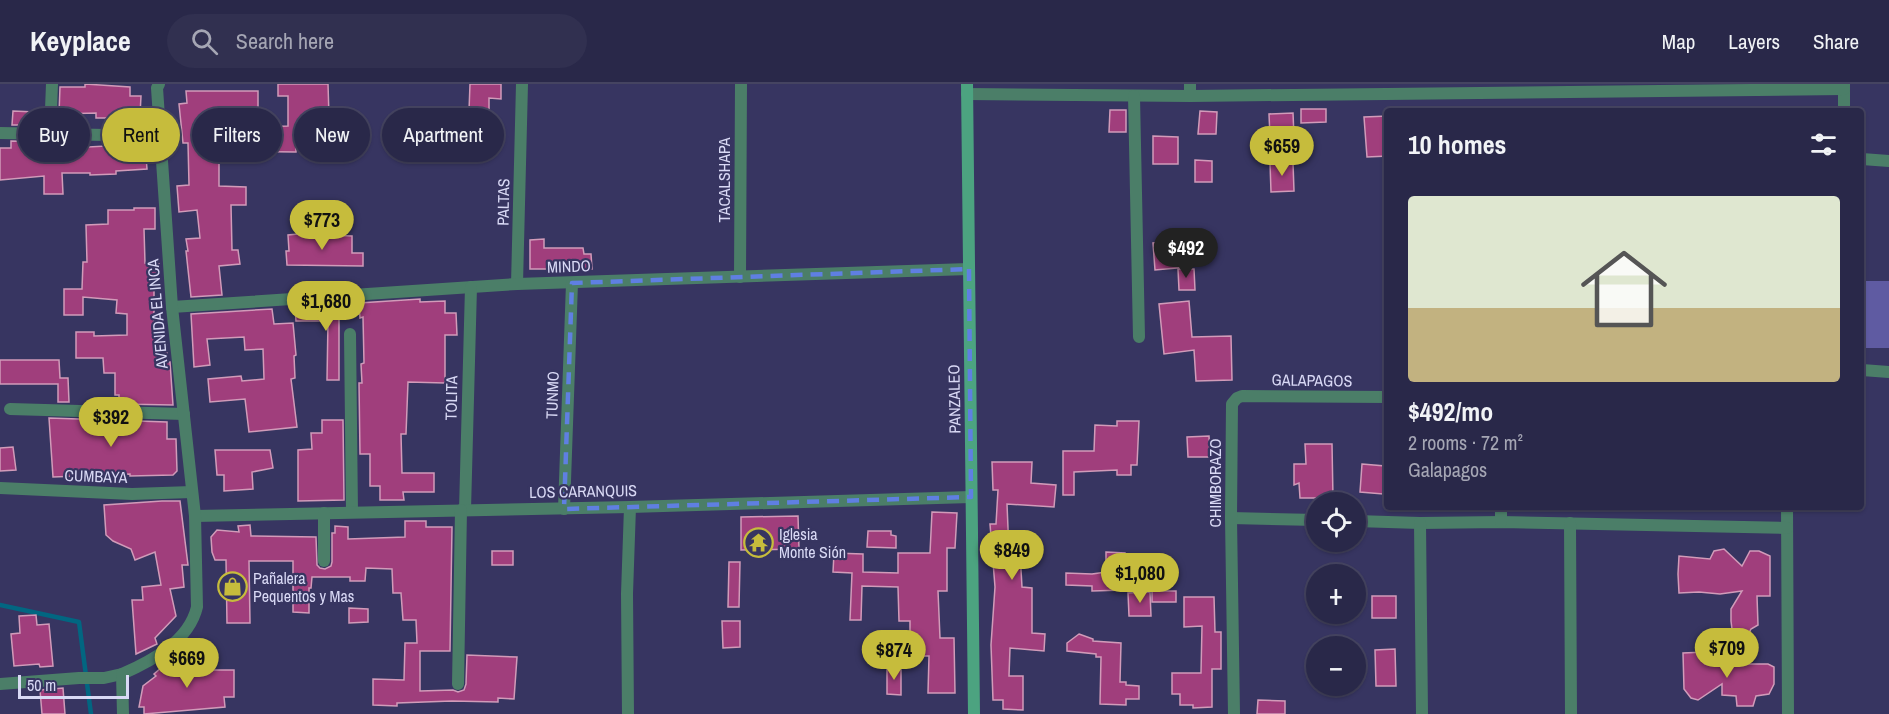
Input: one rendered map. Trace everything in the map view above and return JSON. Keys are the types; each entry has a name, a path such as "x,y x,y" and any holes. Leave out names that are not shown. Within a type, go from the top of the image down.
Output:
{"street":[{"path":"51,108 52,84"},
{"name":"PALTAS","path":"517,284 522,84"},
{"name":"TACALSHAPA","path":"740,277 741,84"},
{"name":"AVENIDA EL INCA","path":"158,86 159,108"},
{"path":"967,89 1134,96 1190,90 1844,87 1844,108"},
{"name":"PANZALEO","path":"967,89 974,714"},
{"path":"1134,96 1139,337"},
{"path":"0,133 18,134"},
{"path":"1864,159 1889,161"},
{"name":"AVENIDA EL INCA","path":"0,684 104,678 122,674 171,646 194,619 196,607 195,516 171,307 162,162"},
{"name":"MINDO","path":"171,307 517,284 969,269"},
{"name":"TUNMO","path":"564,509 572,283"},
{"name":"TOLITA","path":"458,684 471,287"},
{"path":"350,334 352,512"},
{"path":"1864,370 1889,372"},
{"name":"GALAPAGOS","path":"1237,398 1242,396 1384,397"},
{"name":"CHIMBORAZO","path":"1234,714 1232,406 1237,398"},
{"path":"10,409 184,414"},
{"name":"CUMBAYA","path":"0,488 132,494 192,492"},
{"name":"LOS CARANQUIS","path":"195,516 564,509 971,497"},
{"path":"628,714 627,594 630,507"},
{"path":"1501,510 1501,522"},
{"path":"1787,510 1788,714"},
{"path":"324,513 324,561"},
{"path":"1231,518 1306,520"},
{"path":"1366,521 1787,528"},
{"path":"1420,523 1422,714"},
{"path":"1570,523 1571,714"},
{"path":"122,674 123,714"}],"highlighted area":[{"path":"969,269 971,497 564,509 572,283"}],"shaded area":[{"path":"1864,281 1889,281 1889,348 1864,348"}],"building":[{"path":"85,84 130,87 130,96 141,96 140,108 102,108 102,118 96,118 96,113 90,113 90,108 59,108 60,87 85,87"},
{"path":"278,84 328,84 329,108 294,108 294,152 282,152 282,126 288,126 288,96 278,96"},
{"path":"470,84 501,84 501,99 489,98 489,108 469,108"},
{"path":"186,91 258,91 258,108 192,108 192,162 219,162 219,186 246,187 246,205 231,205 232,250 238,250 240,264 219,266 222,295 191,297 186,239 200,238 197,210 179,212 177,186 189,185 188,143 183,143 179,104 187,103"},
{"path":"1301,109 1326,109 1326,122 1301,123"},
{"path":"1110,110 1126,110 1126,132 1109,132"},
{"path":"13,111 18,111 18,125 12,125"},
{"path":"1200,111 1217,112 1216,134 1198,134"},
{"path":"1293,113 1294,136 1270,137 1269,114"},
{"path":"1384,116 1384,156 1367,157 1364,117"},
{"path":"1153,136 1178,137 1178,164 1153,164"},
{"path":"11,141 18,141 18,162 90,162 90,147 102,146 102,162 146,162 147,169 116,171 116,174 62,173 63,194 44,194 44,176 0,180 0,148 11,148"},
{"path":"1195,160 1212,161 1212,182 1195,182"},
{"path":"1270,163 1293,163 1294,191 1271,192"},
{"path":"134,208 155,208 155,229 144,229 145,263 159,264 159,281 154,281 154,330 156,330 157,345 167,345 173,405 119,404 119,395 115,395 115,373 104,373 103,358 76,358 76,332 94,332 94,336 127,335 127,314 116,313 117,300 83,297 83,315 64,315 64,289 82,289 83,262 87,262 86,225 108,224 108,210 134,210"},
{"path":"288,235 352,236 352,253 363,253 363,266 287,265"},
{"path":"544,239 544,248 583,248 584,254 591,254 592,269 530,269 530,240"},
{"path":"1186,240 1188,267 1155,270 1153,243"},
{"path":"1178,269 1194,269 1195,290 1179,290"},
{"path":"420,299 420,302 445,301 445,313 456,313 457,335 445,335 445,383 408,382 406,434 401,434 402,473 434,473 434,492 403,492 404,500 380,500 380,486 370,486 370,454 360,454 359,383 362,383 361,364 364,363 363,317 360,318 359,303"},
{"path":"1189,301 1192,337 1231,336 1232,380 1196,381 1194,350 1164,354 1159,304"},
{"path":"339,304 339,380 327,380 328,321 296,321 295,307"},
{"path":"272,309 274,324 293,323 296,355 294,356 295,378 291,379 297,427 249,432 245,399 210,402 208,379 241,376 242,381 264,379 263,349 245,350 244,337 207,339 210,365 194,367 191,314"},
{"path":"0,360 59,360 60,378 68,378 69,402 58,402 58,384 0,384"},
{"path":"49,418 167,422 167,439 176,439 177,471 173,475 53,477"},
{"path":"322,420 343,420 344,500 298,501 298,450 312,449 311,433 322,433"},
{"path":"1117,421 1139,421 1137,465 1131,465 1131,475 1117,475 1117,470 1074,472 1074,495 1063,495 1063,451 1094,451 1095,425 1117,426"},
{"path":"1209,436 1210,457 1188,457 1187,437"},
{"path":"1305,444 1332,444 1333,492 1306,492 1306,498 1300,498 1299,483 1294,485 1294,464 1306,464"},
{"path":"13,447 16,470 0,471 0,448"},
{"path":"215,450 270,450 273,468 252,472 253,489 224,491 224,475 217,475"},
{"path":"992,462 1032,462 1031,483 1056,485 1054,507 1007,504 1009,552 1020,552 1022,587 1032,588 1032,633 1045,634 1044,651 1010,648 1009,676 1023,676 1023,710 1003,709 1003,700 993,700 991,645 995,587 990,524 996,524 998,490 993,490"},
{"path":"1362,464 1384,466 1383,494 1360,492"},
{"path":"180,501 188,565 182,565 184,587 170,589 176,616 155,638 157,644 136,654 132,600 143,600 142,587 161,585 155,552 135,560 131,549 113,541 106,535 104,505"},
{"path":"932,512 957,513 955,548 947,548 947,591 938,591 940,638 954,638 955,693 928,693 929,656 910,656 910,621 899,621 898,587 862,586 861,620 850,620 852,573 833,572 834,553 863,554 863,572 898,573 898,553 930,553"},
{"path":"798,516 799,549 741,550 741,517"},
{"path":"405,521 426,521 426,527 452,527 450,651 420,651 420,691 453,690 458,692 464,690 467,655 517,657 514,699 498,698 498,702 452,701 397,703 397,706 373,705 373,679 404,680 405,643 417,643 416,620 403,620 401,593 393,593 392,569 366,568 365,581 350,581 350,577 312,577 311,588 309,588 309,613 293,612 293,561 249,561 250,623 227,623 226,560 215,560 212,552 211,537 217,530 239,532 238,526 250,525 251,536 316,537 317,565 325,569 331,566 332,562 332,533 335,533 335,526 348,527 348,539 405,537"},
{"path":"868,531 891,531 891,535 896,536 896,548 867,547"},
{"path":"1724,549 1742,566 1750,551 1759,551 1770,556 1770,596 1757,596 1758,625 1751,629 1747,637 1733,637 1731,621 1731,609 1742,591 1720,594 1679,593 1679,556 1710,559 1714,551"},
{"path":"492,551 513,551 513,565 492,565"},
{"path":"1106,552 1125,553 1124,590 1092,591 1092,586 1066,585 1066,573 1106,572"},
{"path":"729,562 740,562 739,607 728,607"},
{"path":"1152,591 1176,591 1176,602 1152,602"},
{"path":"1150,592 1151,616 1129,616 1128,593"},
{"path":"1372,596 1396,596 1396,618 1372,618"},
{"path":"1184,597 1214,597 1215,632 1221,632 1221,669 1212,669 1212,707 1193,708 1193,705 1180,705 1180,694 1172,694 1172,673 1201,673 1202,626 1184,627"},
{"path":"349,608 368,609 368,622 349,623"},
{"path":"36,615 37,625 49,624 53,666 40,667 39,664 14,666 11,634 20,633 19,616"},
{"path":"722,621 740,621 740,647 723,648"},
{"path":"1079,634 1093,641 1121,643 1120,682 1139,686 1139,699 1126,699 1126,705 1100,704 1101,657 1096,657 1096,654 1067,651 1067,643"},
{"path":"1395,649 1396,686 1376,686 1375,650"},
{"path":"1706,652 1705,664 1768,664 1774,667 1774,684 1769,694 1756,696 1753,706 1737,706 1736,696 1722,695 1722,684 1698,700 1691,698 1684,689 1683,653"},
{"path":"188,656 195,670 234,670 234,697 224,697 225,707 144,714 144,707 139,707 143,686 156,676 154,674 161,668"},
{"path":"887,667 901,667 901,695 887,694"},
{"path":"63,688 65,714 42,714 40,690"},
{"path":"1258,700 1285,701 1285,714 1257,714"}],"waterway":[{"path":"0,605 79,622 91,714"}],"place":[{"name":"Iglesia Monte Sión","path":"758,543"},
{"name":"Pañalera Pequentos y Mas","path":"232,587"}]}
